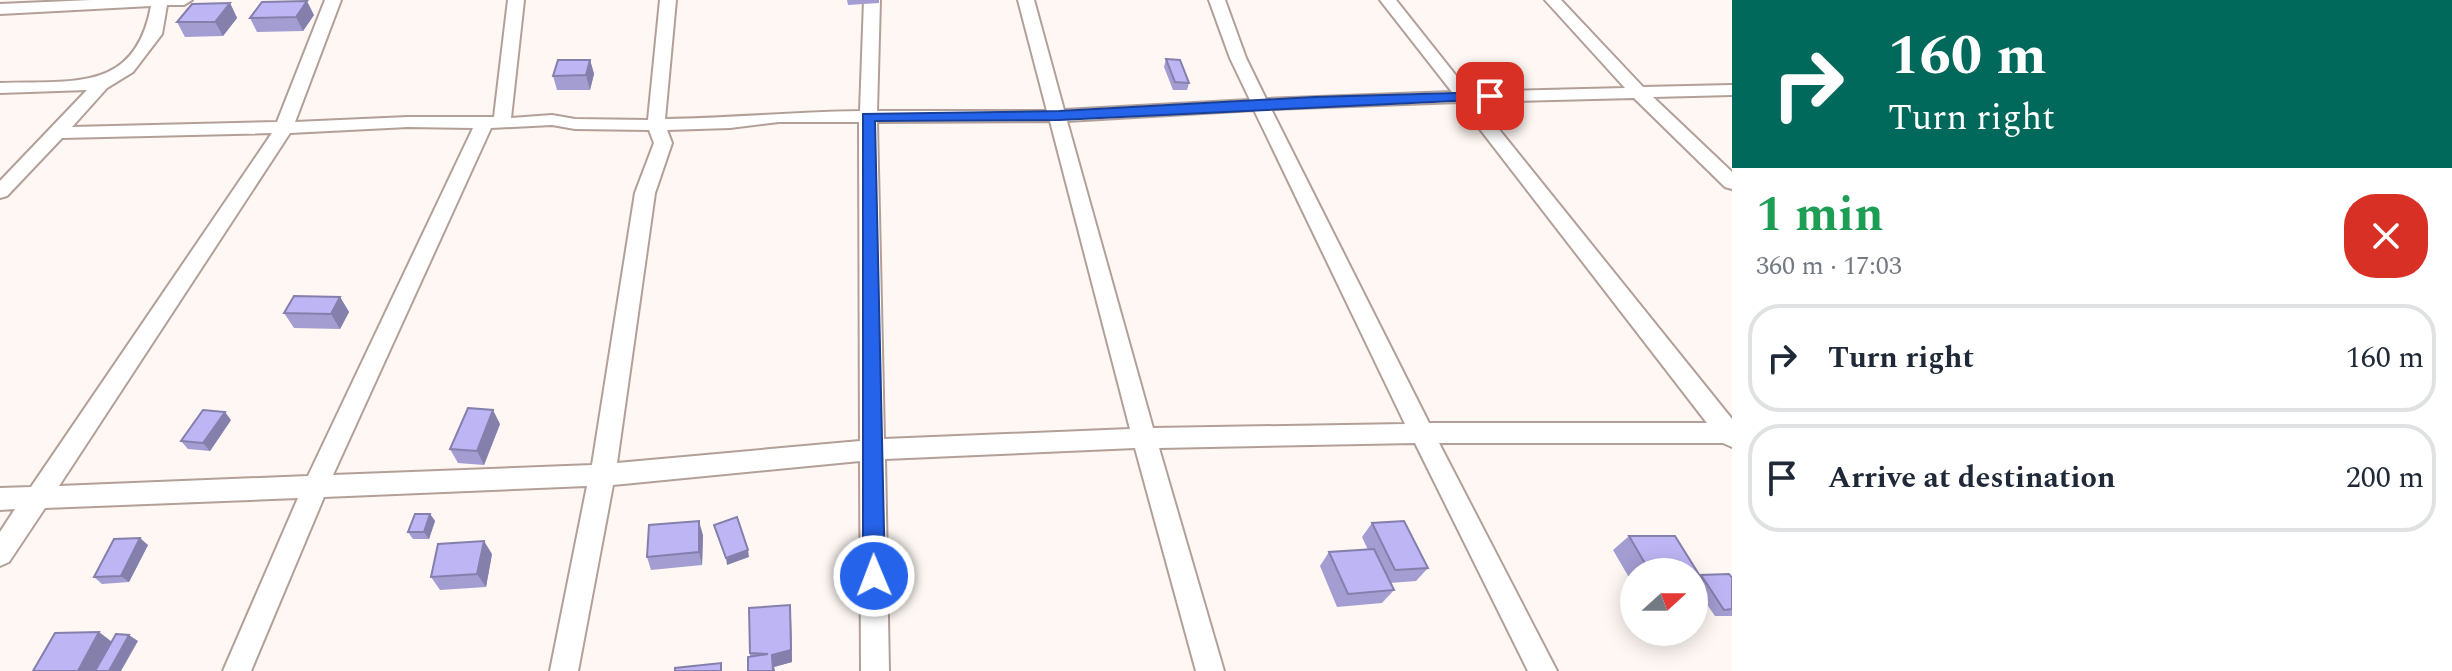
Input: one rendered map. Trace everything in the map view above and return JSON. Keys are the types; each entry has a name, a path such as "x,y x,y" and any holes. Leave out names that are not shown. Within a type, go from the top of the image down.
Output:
{"street":[{"path":"0,192 101,84 127,69 154,34 160,0"},
{"path":"0,9 184,0"},
{"path":"0,554 284,128 333,0"},
{"path":"237,671 316,485 493,123 516,0"},
{"path":"564,671 603,475 631,305 645,193 663,143 656,125 668,0"},
{"path":"872,0 868,117 875,671"},
{"path":"1026,0 1210,671"},
{"path":"1217,0 1238,58 1261,106 1543,671"},
{"path":"1388,0 1461,97 1731,435"},
{"path":"1553,0 1638,92 1732,183"},
{"path":"0,88 101,84"},
{"path":"57,133 408,122 552,120 575,124 656,125 730,123 779,117 1059,116 1461,97 1732,90"},
{"path":"0,499 603,475 872,450 1145,438 1422,433 1731,435"}],"building":[{"path":"307,1 296,17 250,18 262,2"},
{"path":"230,3 215,22 177,22 192,4"},
{"path":"1166,59 1180,60 1189,83 1175,82"},
{"path":"558,60 590,60 586,75 553,76"},
{"path":"294,296 340,297 331,314 284,313"},
{"path":"468,408 493,410 477,451 450,449"},
{"path":"203,410 225,412 203,443 181,441"},
{"path":"415,514 430,514 424,532 408,532"},
{"path":"737,517 748,550 726,558 714,525"},
{"path":"699,521 699,552 647,557 649,525"},
{"path":"1404,521 1428,568 1395,570 1372,523"},
{"path":"1629,536 1675,536 1689,558 1642,558"},
{"path":"140,538 121,576 94,577 114,539"},
{"path":"484,541 477,574 431,577 438,544"},
{"path":"1374,549 1394,590 1348,594 1329,552"},
{"path":"1729,574 1732,578 1732,609 1724,610 1708,586 1708,575"},
{"path":"790,605 791,650 772,655 773,671 748,671 748,657 768,654 750,653 749,608"},
{"path":"99,632 78,671 33,671 55,633"},
{"path":"116,634 129,635 109,671 95,671"},
{"path":"721,663 721,671 675,671 675,668"}],"route":[{"path":"874,576 868,117 1059,116 1315,101 1490,96"}]}
